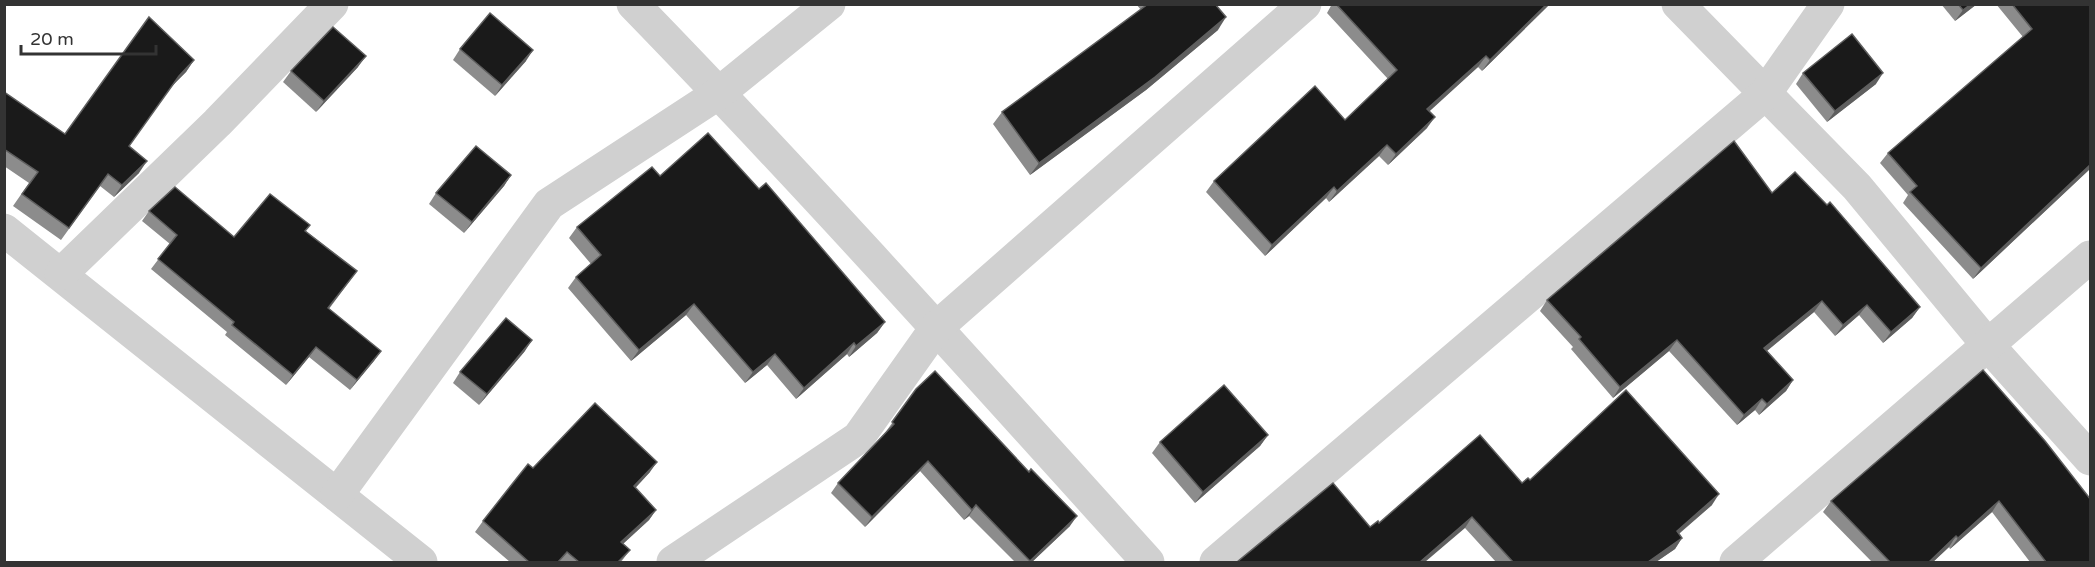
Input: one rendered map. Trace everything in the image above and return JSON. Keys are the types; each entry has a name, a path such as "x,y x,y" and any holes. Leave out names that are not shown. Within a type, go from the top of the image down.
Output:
{"street":[{"path":"61,274 217,123 332,4"},
{"path":"633,4 719,93 936,328 1148,562"},
{"path":"337,495 549,204 719,93 829,4"},
{"path":"673,562 858,438 936,328 1305,4"},
{"path":"1678,4 1764,95 1857,187 1987,344 2091,459"},
{"path":"1216,562 1764,95 1828,4"},
{"path":"4,230 420,562"},
{"path":"1736,562 2091,256"}],"building":[{"path":"1148,4 1215,4 1226,17 1155,77 1039,163 1002,112"},
{"path":"1336,4 1547,4 1490,60 1486,56 1427,109 1435,117 1396,154 1387,145 1337,191 1334,187 1272,245 1214,181 1315,86 1345,120 1397,70"},
{"path":"1958,4 1971,4 1963,10"},
{"path":"2012,4 2091,4 2091,164 1981,268 1910,192 1917,186 1888,153 2032,29"},
{"path":"490,13 533,50 502,85 460,49"},
{"path":"149,17 194,60 179,76 129,146 147,161 122,185 108,174 69,228 22,194 38,172 4,149 4,92 65,134"},
{"path":"333,27 366,56 324,101 291,71"},
{"path":"1852,34 1883,73 1835,111 1803,73"},
{"path":"708,133 759,189 766,183 885,322 856,346 854,343 804,388 775,354 753,372 694,304 639,350 576,277 601,255 577,227 652,167 660,176"},
{"path":"1734,141 1772,193 1795,172 1827,205 1830,202 1920,307 1891,332 1867,305 1843,325 1822,301 1764,348 1793,380 1767,404 1762,399 1744,415 1677,340 1620,387 1579,339 1581,337 1547,300"},
{"path":"476,146 511,175 472,222 436,193"},
{"path":"175,187 234,237 270,194 310,225 305,231 357,271 328,308 381,351 357,380 316,347 293,375 232,325 234,322 158,259 177,235 149,211"},
{"path":"506,318 532,340 487,394 460,372"},
{"path":"1983,370 2045,441 2091,500 2091,562 2046,562 1999,501 1958,538 1956,536 1929,562 1890,562 1831,501"},
{"path":"935,371 1029,472 1031,469 1077,516 1030,561 976,505 972,510 928,461 872,517 838,483 894,424 892,422 916,389"},
{"path":"1224,385 1268,435 1203,492 1160,442"},
{"path":"1626,390 1719,494 1677,531 1682,538 1648,562 1513,562 1472,517 1420,562 1237,562 1333,483 1370,527 1378,521 1379,523 1480,435 1522,483 1528,478 1530,480"},
{"path":"595,403 657,462 634,486 656,510 621,542 630,550 618,562 579,562 567,552 558,562 529,562 483,521 528,464 533,468"}]}
